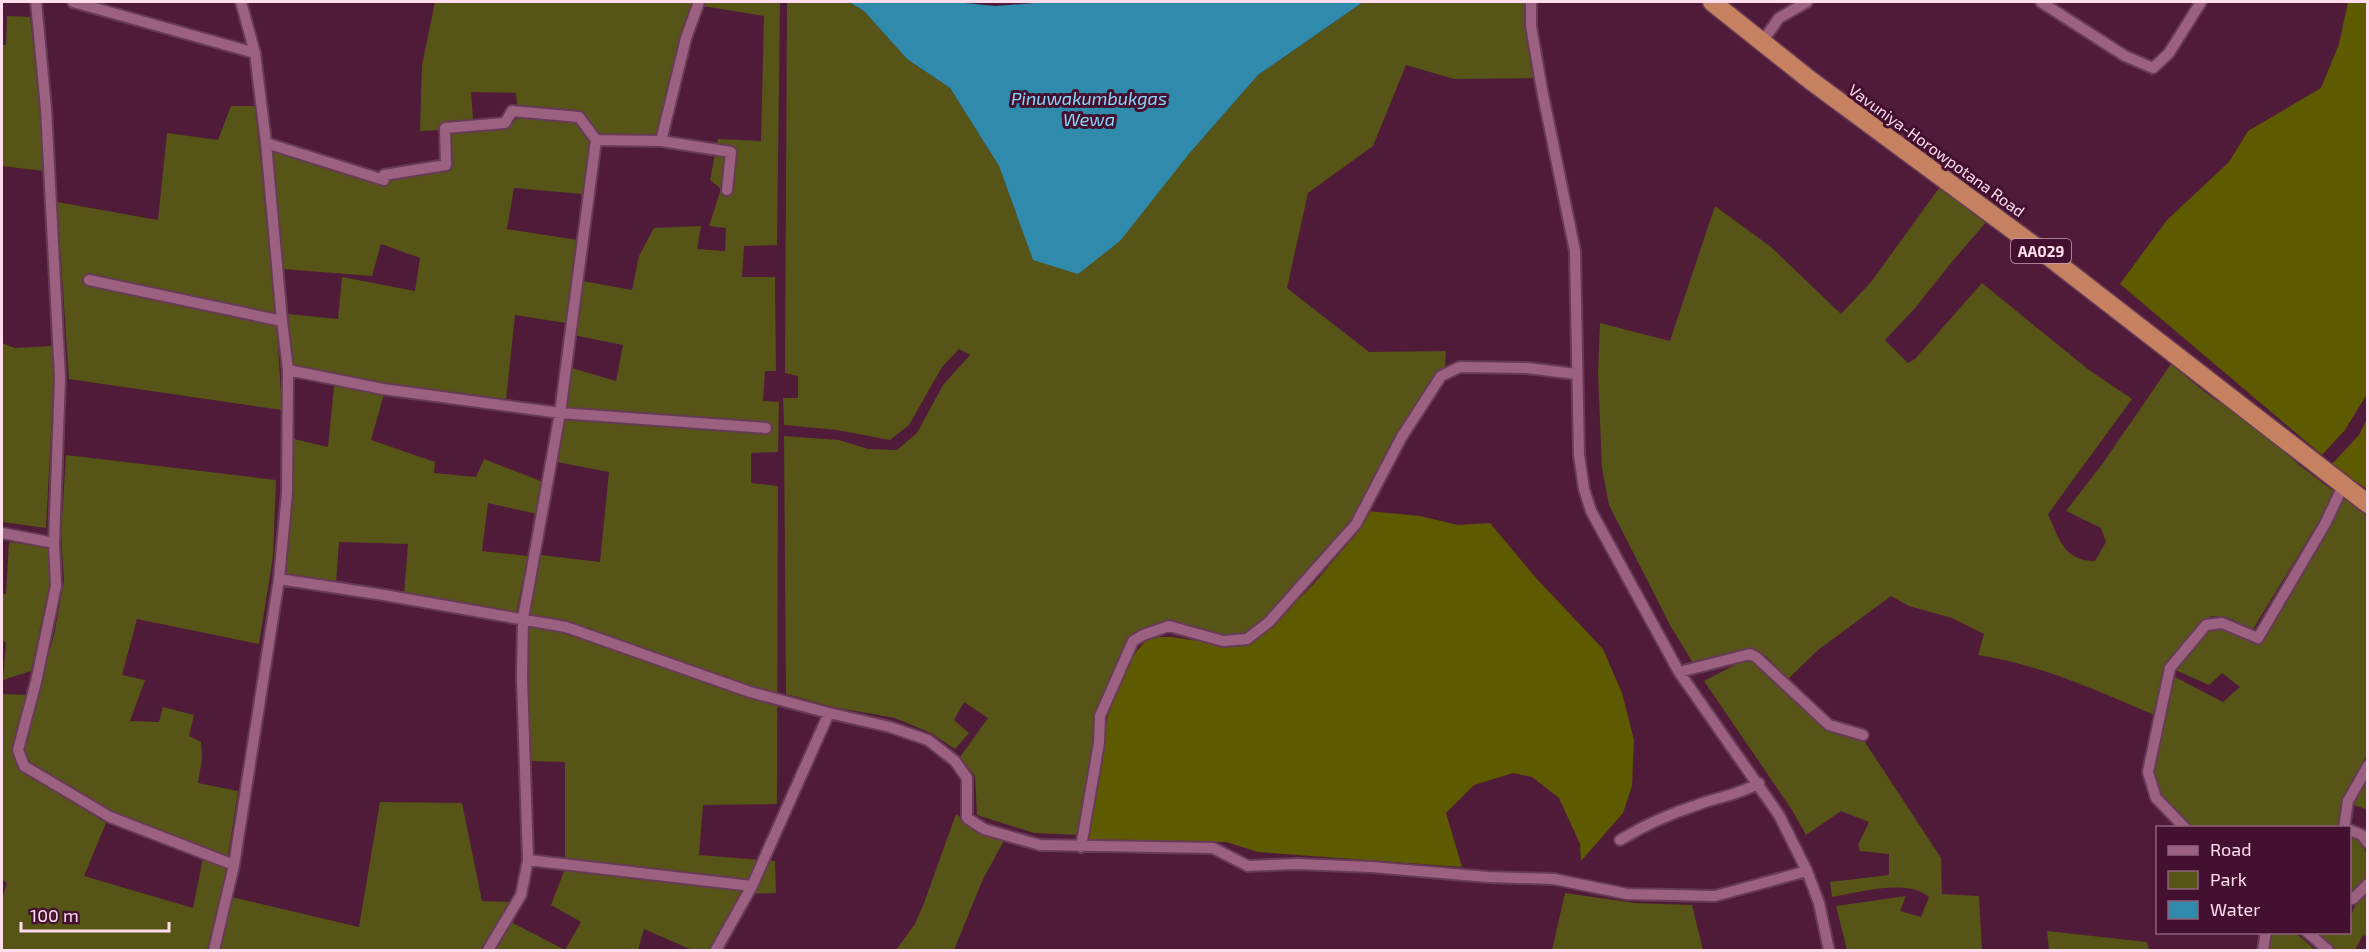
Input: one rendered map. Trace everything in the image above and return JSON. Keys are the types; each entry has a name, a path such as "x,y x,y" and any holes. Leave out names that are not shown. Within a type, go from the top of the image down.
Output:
{"highway":[{"name":"Vavuniya-Horowpotana Road","path":"1712,2 1810,80 2044,253 2367,504"}],"street":[{"path":"36,2 46,109 60,377 54,543 56,586 36,682 18,750 24,766 110,817 234,865"},
{"path":"73,2 255,53"},
{"path":"214,951 234,865 279,579 287,493 288,370 255,53 241,2"},
{"path":"661,141 686,38 699,2"},
{"path":"1531,2 1531,26 1542,90 1575,251 1579,455 1584,489 1591,511 1679,672 1759,783 1779,815 1807,871 1819,903 1829,951"},
{"path":"1762,42 1779,18 1807,2"},
{"path":"2041,2 2125,56 2153,68 2169,53 2201,2"},
{"path":"266,143 384,180 384,175 446,165 445,128 505,123 512,111 579,117 596,140 560,413 522,618 528,860 521,895 488,951"},
{"path":"596,140 661,141 731,152 727,190"},
{"path":"89,280 282,321"},
{"path":"1082,847 1099,743 1100,716 1133,641 1143,634 1169,626 1223,641 1247,639 1269,622 1356,524 1401,438 1441,376 1460,368 1527,368 1576,374"},
{"path":"288,370 383,388 560,413 766,428"},
{"path":"2183,826 2156,798 2148,772 2170,668 2205,625 2222,623 2258,638 2325,524 2343,486"},
{"path":"2,533 54,543"},
{"path":"279,579 566,627 750,692 830,714 890,727 928,740 954,760 967,778 967,818 984,829 1040,845 1213,848 1248,866 1297,864 1361,866 1488,877 1554,879 1627,894 1715,896 1807,871"},
{"path":"1679,672 1750,654 1829,725 1863,735"},
{"path":"716,951 752,886 830,714"},
{"path":"2344,826 2348,801 2367,766"},
{"path":"1620,840 1651,821 1698,804 1745,792 1759,783"},
{"path":"2351,831 2362,835 2367,843"},
{"path":"528,860 752,886"},
{"path":"2353,899 2367,885"},
{"path":"2263,951 2266,934"},
{"path":"2308,934 2328,951"}],"green space":[{"path":"435,2 780,2 777,245 744,246 742,277 775,277 776,371 765,371 763,401 779,402 778,452 751,453 751,483 778,486 777,804 703,805 699,855 775,861 776,893 743,894 711,950 692,950 644,929 638,950 565,950 581,922 551,905 565,869 565,762 529,761 526,624 541,555 600,562 609,472 557,462 572,368 616,381 623,345 573,335 583,281 632,290 639,256 654,228 701,226 697,249 725,251 726,228 709,226 721,189 710,180 718,139 761,141 764,16 703,6 690,44 666,134 594,134 582,194 514,188 507,229 578,240 566,323 515,315 506,400 383,383 294,366 288,314 338,319 342,277 415,291 420,258 381,244 372,276 283,269 272,151 388,186 389,177 452,170 450,131 507,129 518,117 516,93 471,92 473,119 442,126 441,130 420,131 422,65"},
{"path":"787,2 849,2 864,11 907,59 950,88 999,166 1033,259 1188,155 1258,75 1363,2 1535,2 1545,78 1454,79 1406,65 1373,146 1308,193 1287,288 1369,352 1446,351 1445,367 1417,403 1354,522 1265,622 1246,634 1228,638 1181,625 1160,623 1130,639 1096,741 1079,835 1034,833 977,815 975,776 960,757 988,718 964,702 954,720 969,733 955,749 931,733 895,718 833,707 786,694 784,436 839,440 868,449 897,450 917,433 943,385 970,355 959,349 942,367 909,425 890,440 837,430 784,425 783,398 798,398 798,376 785,373"},
{"path":"7,16 30,17 41,110 44,171 2,166 2,45 6,45"},
{"path":"231,106 255,106 276,315 282,410 69,379 57,202 158,220 167,133 218,140"},
{"path":"1942,184 1988,220 1916,307 1885,340 1908,363 1915,359 1982,283 2089,370 2132,399 2048,514 2069,553 2085,560 2095,561 2106,542 2101,528 2066,511 2103,463 2171,364 2206,393 2258,428 2299,465 2336,493 2252,631 2232,619 2212,616 2189,636 2180,647 2167,673 2154,715 2046,672 1978,655 1984,634 1952,618 1909,606 1891,596 1818,650 1788,679 1766,656 1747,650 1698,671 1671,627 1609,505 1602,468 1598,374 1600,323 1670,341 1715,206 1771,247 1841,314 1871,282"},
{"path":"2,343 15,348 52,346 54,379 46,528 2,522"},
{"path":"334,386 384,394 371,440 435,462 434,473 476,477 484,459 543,482 537,514 488,503 482,551 528,556 516,614 404,595 408,544 339,542 336,583 282,575 294,494 294,439 328,447"},
{"path":"66,455 276,480 273,556 259,644 137,619 122,675 145,680 130,721 159,722 163,707 194,715 189,736 201,742 202,759 198,783 238,791 228,856 114,813 30,762 23,747 54,635 64,581 61,535"},
{"path":"2345,493 2367,510 2368,754 2342,800 2342,826 2191,826 2161,798 2152,771 2171,675 2223,702 2240,687 2222,673 2209,685 2173,669 2208,629 2223,627 2262,642"},
{"path":"9,542 49,548 49,587 31,671 3,680 6,642 2,641 2,594 6,594"},
{"path":"1750,657 1826,728 1863,739 1941,858 1942,894 1979,896 1982,950 1847,950 1836,906 1906,896 1900,911 1921,917 1929,897 1908,888 1882,888 1832,897 1830,882 1889,875 1889,854 1860,851 1858,845 1869,822 1841,811 1806,835 1792,810 1704,681"},
{"path":"2,694 28,695 14,749 20,770 106,823 84,876 193,908 203,858 229,868 207,950 2,950 2,899 7,883 2,880"},
{"path":"2367,775 2367,815 2366,809 2352,803"},
{"path":"380,802 462,803 482,901 510,902 480,950 218,950 232,897 359,927"},
{"path":"956,814 976,828 1005,839 983,879 954,950 896,950 915,924"},
{"path":"2351,836 2361,842 2366,852 2367,879 2351,896"},
{"path":"2367,891 2367,937 2363,935 2355,950 2334,950 2314,935 2351,934 2351,919 2358,901"},
{"path":"1565,893 1635,903 1692,905 1703,950 1552,950"},
{"path":"509,921 565,950 492,950"},
{"path":"2047,931 2147,942 2149,950 2049,950"},
{"path":"2271,934 2297,934 2315,950 2268,950"}],"shaded area":[{"path":"2348,2 2367,2 2367,394 2345,430 2322,455 2120,284 2167,220 2229,162 2248,131 2321,88 2339,44"},
{"path":"2367,419 2367,489 2331,465 2359,435"},
{"path":"1368,511 1420,516 1458,525 1490,523 1536,578 1603,649 1622,693 1634,740 1632,786 1623,813 1581,861 1580,844 1559,798 1532,777 1513,773 1474,785 1446,813 1462,867 1258,852 1226,842 1086,840 1110,706 1119,681 1132,658 1150,637 1172,637 1238,647 1265,632 1312,586 1361,528"}],"water":[{"name":"Pinuwakumbukgas Wewa","path":"849,2 954,2 995,6 1047,2 1363,2 1258,75 1188,155 1120,241 1078,274 1033,260 999,166 950,88 907,59 864,11"}]}
